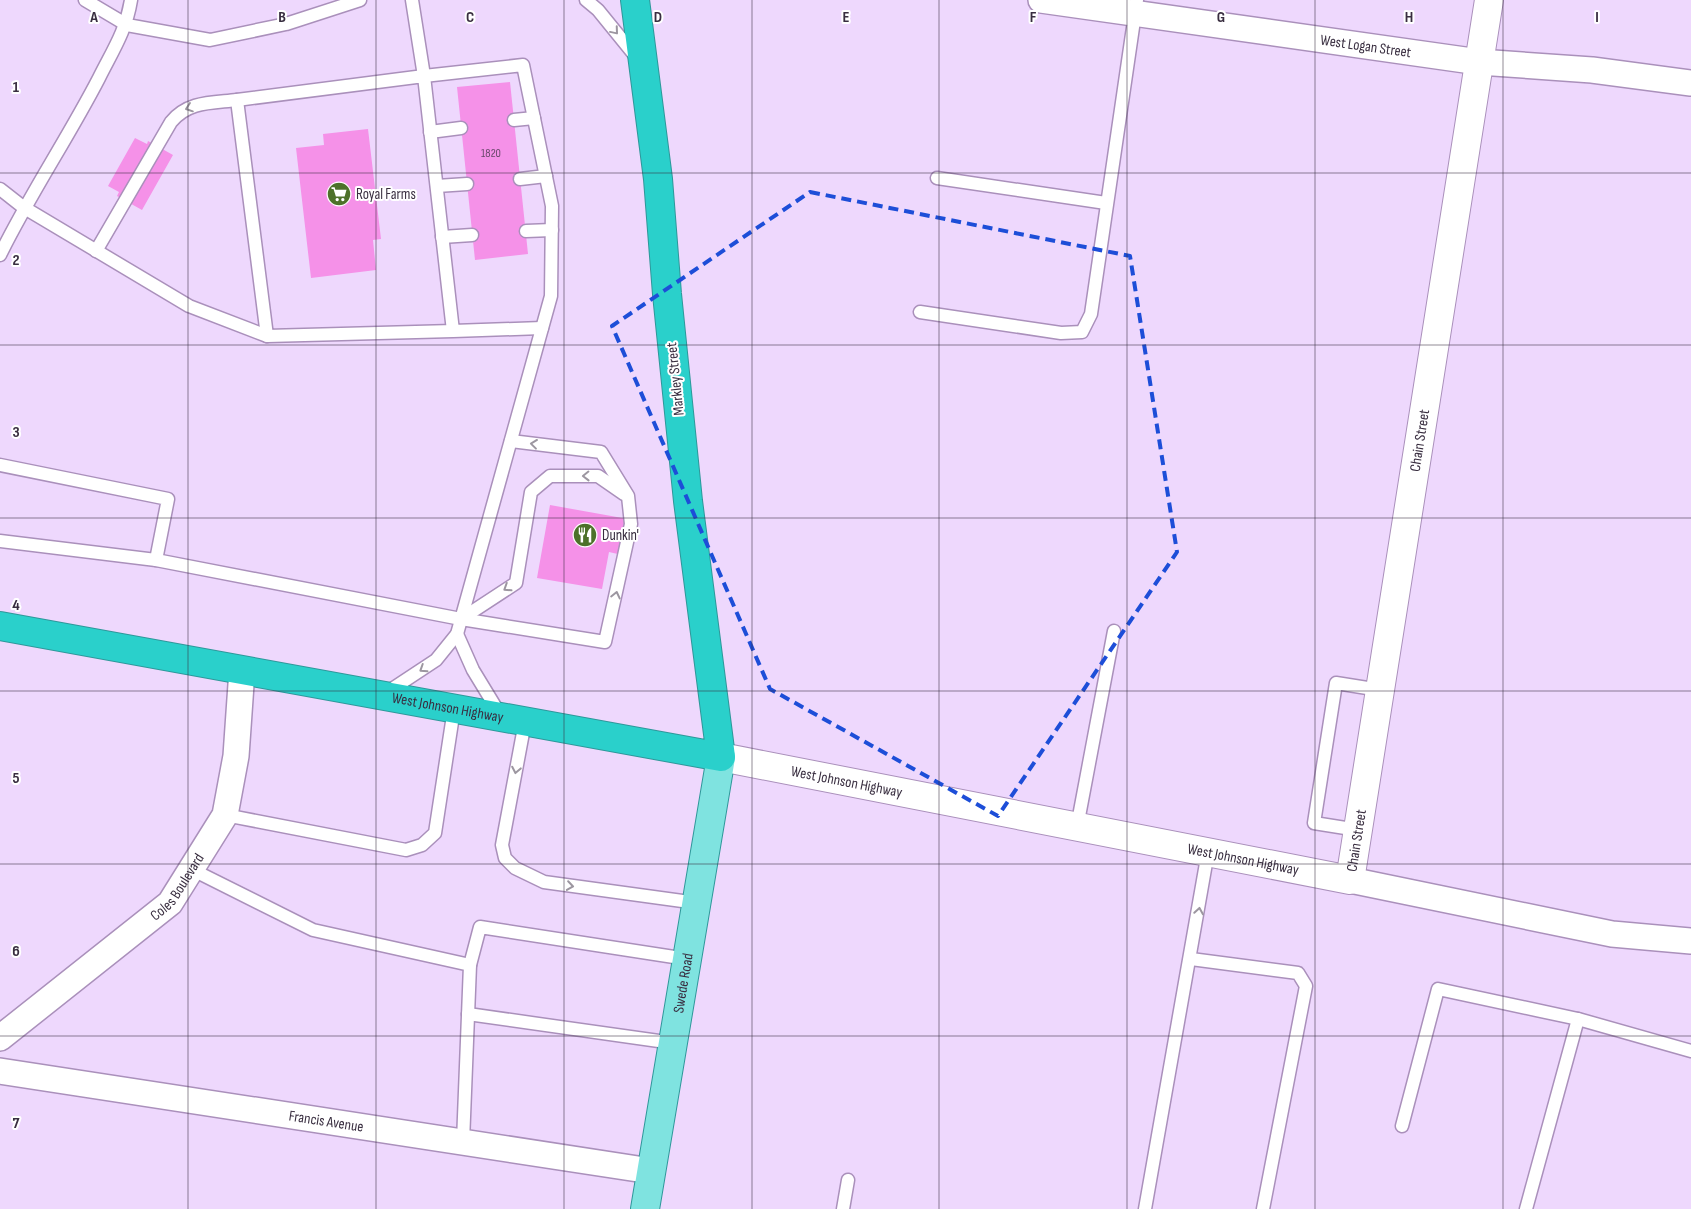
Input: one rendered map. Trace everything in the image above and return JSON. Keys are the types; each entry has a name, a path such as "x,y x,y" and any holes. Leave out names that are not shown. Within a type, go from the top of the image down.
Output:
{"highway":[{"name":"Markley Street","path":"635,0 658,178 667,294 688,500 721,757"},
{"name":"West Johnson Highway","path":"0,626 721,757"}],"main road":[{"name":"Swede Road","path":"645,1209 721,757"}],"street":[{"name":"West Logan Street","path":"1041,0 1136,7 1479,62 1592,70 1691,83"},
{"name":"Chain Street","path":"1350,880 1489,0"},
{"name":"Coles Boulevard","path":"0,1038 170,902 225,815 236,756 242,670"},
{"name":"West Johnson Highway","path":"721,757 1350,880 1612,934 1691,941"},
{"name":"Francis Avenue","path":"0,1071 651,1171"}],"lane":[{"path":"85,0 126,25 210,40 286,24 360,0"},
{"path":"0,255 23,207 83,110 126,25 131,0"},
{"path":"412,0 424,76 452,331"},
{"path":"586,0 598,10 642,64"},
{"path":"920,312 1061,333 1082,332 1091,314 1136,7"},
{"path":"96,251 171,122 180,111 193,106 237,100 523,65 552,206 551,296 457,634 436,660 382,696"},
{"path":"237,100 267,336"},
{"path":"514,120 534,118"},
{"path":"430,132 461,128"},
{"path":"520,179 546,176"},
{"path":"937,178 1106,203"},
{"path":"437,186 467,184"},
{"path":"0,189 23,207 189,306 267,336 542,328"},
{"path":"526,231 552,230"},
{"path":"442,237 472,236"},
{"path":"0,542 156,560 460,619 605,642 632,524 628,496 601,452 510,441"},
{"path":"0,465 168,499 156,560"},
{"path":"460,619 516,583 531,492 550,476 598,476 628,496"},
{"path":"1077,827 1114,631"},
{"path":"457,634 473,670 513,720 502,846 505,858 515,868 544,882 697,903"},
{"path":"1358,830 1314,823 1336,683 1380,690"},
{"path":"225,815 384,847 406,850 422,845 435,833 454,709"},
{"path":"1145,1209 1191,959 1208,852"},
{"path":"191,869 313,930 470,965"},
{"path":"463,1142 470,965 480,927 687,959"},
{"path":"1191,959 1298,973 1306,986 1263,1209"},
{"path":"1402,1126 1438,989 1578,1018 1691,1051"},
{"path":"468,1014 673,1043"},
{"path":"1526,1209 1578,1018"},
{"path":"843,1209 848,1180"}],"highlighted area":[{"path":"810,192 1130,256 1177,552 998,816 770,689 612,326"}],"building":[{"path":"510,82 528,254 475,260 457,87"},
{"name":"Royal Farms","path":"368,129 381,239 373,240 376,270 311,278 296,148 324,145 323,134"},
{"path":"135,138 147,144 148,141 173,155 142,210 117,196 119,192 108,186"},
{"name":"Dunkin'","path":"550,505 628,519 622,555 609,552 602,589 537,578"}],"place":[{"name":"Royal Farms","path":"339,194"},
{"name":"Dunkin'","path":"585,535"}]}
